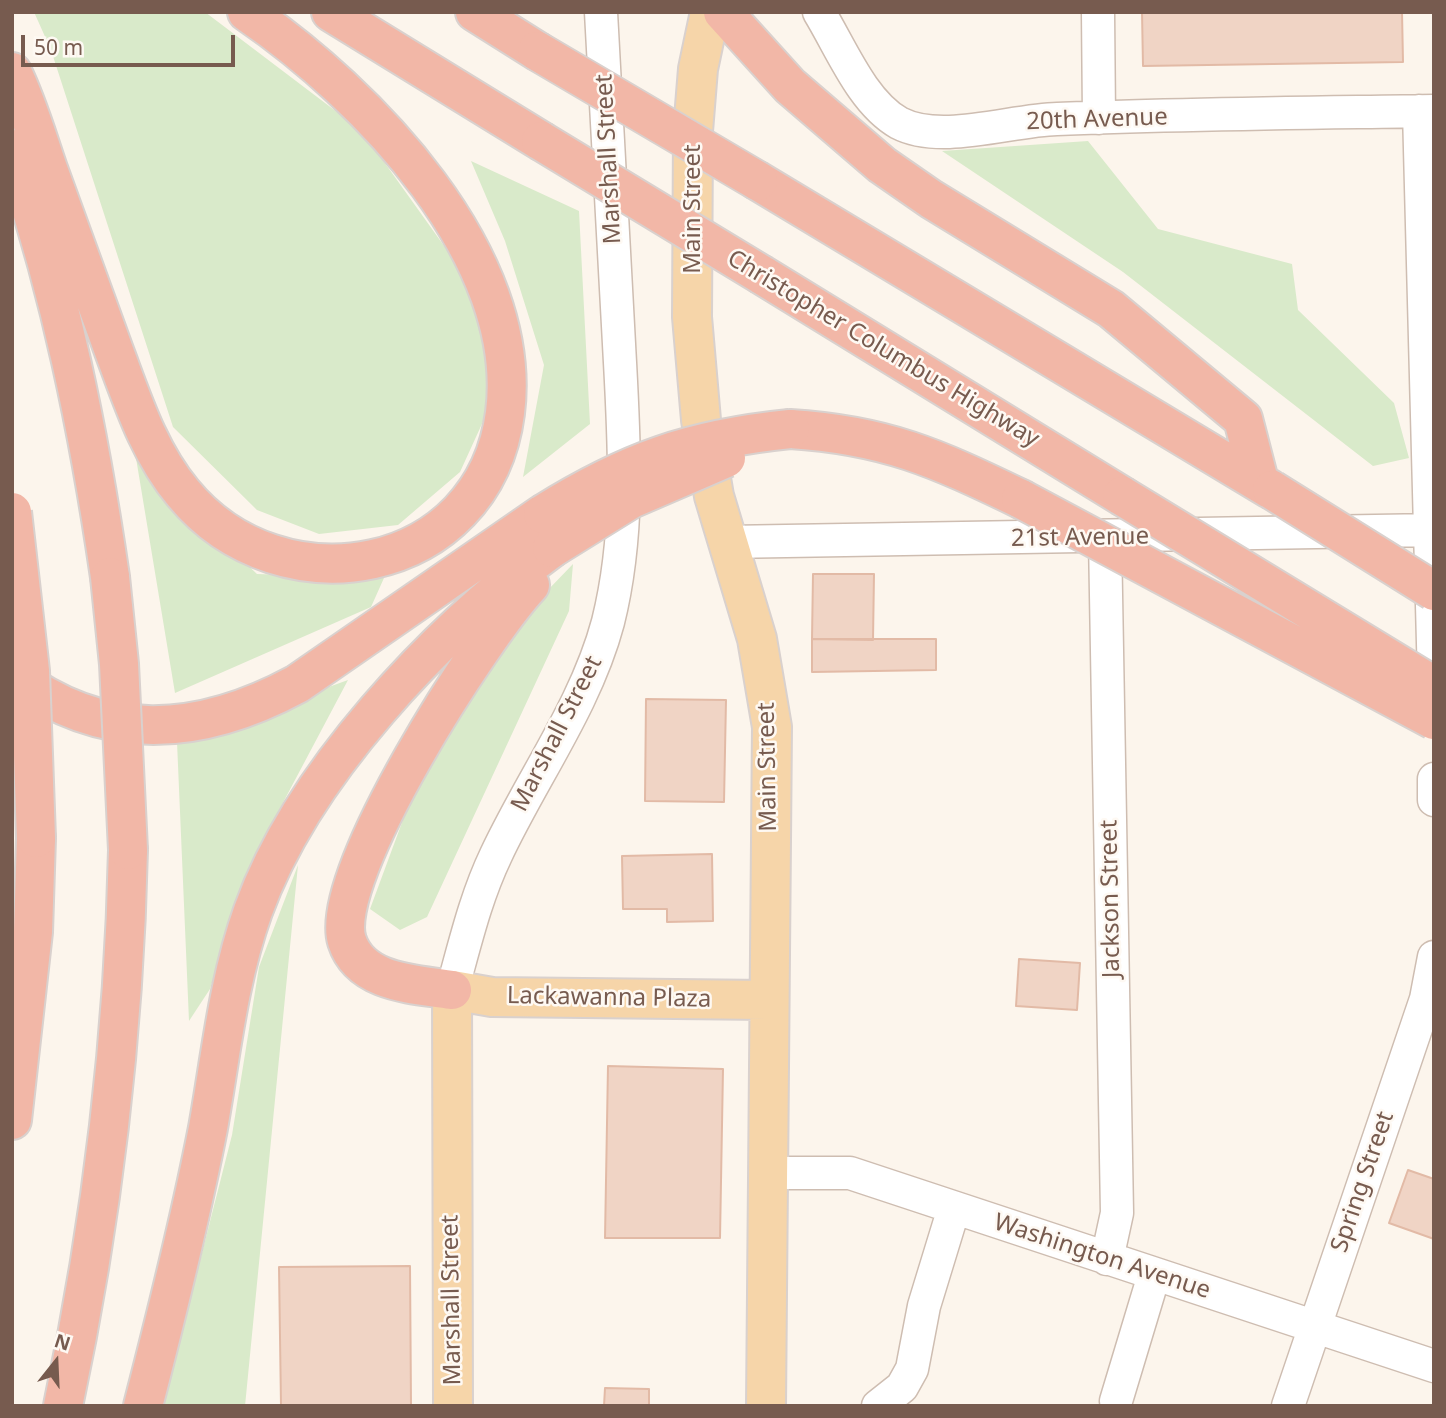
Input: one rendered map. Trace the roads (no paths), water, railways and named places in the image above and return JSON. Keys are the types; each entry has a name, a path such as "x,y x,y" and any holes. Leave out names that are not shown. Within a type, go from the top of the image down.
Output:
{"highway":[{"path":"12,72 138,414 168,474 184,495 223,529 273,555 329,565 386,558 435,533 456,514 488,469 505,416 507,388 501,332 480,271 441,203 351,98 313,62 247,12"},
{"name":"Christopher Columbus Highway","path":"331,12 1434,684"},
{"path":"475,12 1265,485 1434,591"},
{"path":"723,12 790,86 883,165 931,199 1111,309 1243,418 1265,485"},
{"path":"12,149 63,321 97,487 119,664 128,850 125,952 108,1140 78,1333 63,1406"},
{"path":"143,1406 197,1185 229,995 253,909 272,866 315,792 370,721 481,605 621,470 664,452 705,441 844,434 909,448 1021,499 1434,720"},
{"path":"12,674 58,704 92,718 123,725 158,726 232,713 266,701 550,540 631,499 708,463 790,435"},
{"path":"12,512 30,671 36,838 33,932 12,1120"},
{"path":"452,990 389,980 369,970 347,942 344,922 348,901 393,796 440,711 499,624 550,540"}],"main road":[{"name":"Main Street","path":"710,12 698,69 693,131 692,317 701,420 714,496 757,639 772,727 767,1000 766,1406"},
{"name":"Lackawanna Plaza","path":"452,990 492,997 767,1000"},
{"name":"Marshall Street","path":"452,990 453,1406"}],"street":[{"name":"Marshall Street","path":"452,990 467,930 496,854 589,678 608,623 618,575 625,527 624,450 601,12"},
{"name":"20th Avenue","path":"819,12 880,109 901,123 922,130 947,132 1053,119 1427,111"},
{"path":"1098,12 1099,118"},
{"path":"1427,111 1434,684"},
{"name":"21st Avenue","path":"727,542 1105,538 1432,530"},
{"name":"Jackson Street","path":"1105,538 1117,1213 1107,1259"},
{"path":"1434,779 1434,800"},
{"name":"Spring Street","path":"1288,1406 1426,999 1434,957"},
{"name":"Washington Avenue","path":"767,1173 850,1173 1434,1366"},
{"path":"878,1406 902,1387 912,1369 924,1306 954,1208"},
{"path":"1116,1401 1154,1275"}]}
